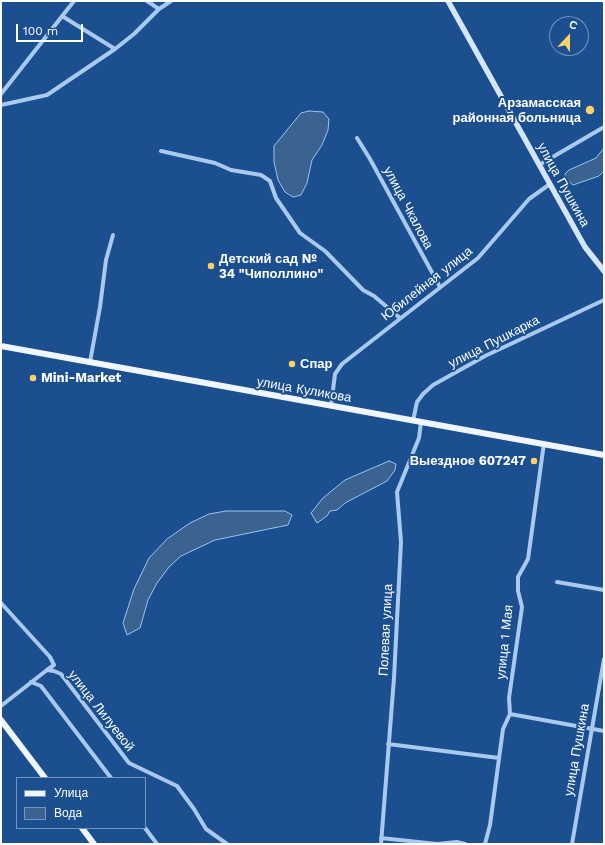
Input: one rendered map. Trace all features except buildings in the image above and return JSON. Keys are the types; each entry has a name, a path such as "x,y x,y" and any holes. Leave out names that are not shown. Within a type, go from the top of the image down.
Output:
{"main road":[{"name":"улица Куликова","path":"1,346 604,455"},
{"path":"1,720 44,777"},
{"path":"83,829 94,844"}],"street":[{"path":"1,94 74,1"},
{"path":"147,1 159,9"},
{"path":"1,105 47,95 115,49 134,34 159,9 171,1"},
{"name":"улица Пушкина","path":"448,1 585,247 604,271"},
{"path":"62,16 115,49"},
{"path":"539,164 604,127"},
{"name":"улица Чкалова","path":"357,138 440,287"},
{"path":"161,151 215,163 231,170 261,175 270,180 280,205 300,233 330,255 363,290 374,296 400,318"},
{"name":"Юбилейная улица","path":"331,406 332,385 338,368 352,355 478,258 529,199 550,184"},
{"path":"90,362 100,307 106,260 113,235"},
{"name":"улица Пушкарка","path":"413,421 417,402 432,385 484,356 604,300"},
{"name":"Полевая улица","path":"381,844 394,678 401,542 397,492 418,438 421,422"},
{"name":"улица 1 Мая","path":"485,844 490,826 503,729 510,714 509,698 522,607 518,591 518,577 528,559 544,443"},
{"path":"557,582 604,590"},
{"name":"улица Лилуевой","path":"1,603 50,657 54,665 1,706"},
{"name":"улица Пушкина","path":"572,844 604,659"},
{"name":"улица Лилуевой","path":"47,670 54,670 61,674 129,763 177,786 194,809 206,829 227,844"},
{"path":"32,682 41,686 110,777"},
{"path":"510,714 604,731"},
{"path":"388,744 499,758"},
{"path":"146,829 157,844"},
{"path":"381,838 437,844 457,842 465,844"}],"water":[{"path":"309,111 323,112 329,119 328,130 322,145 312,160 307,183 301,195 293,197 285,192 278,180 274,162 274,146 301,113"},
{"path":"604,148 604,171 599,176 573,185 566,179 565,174 569,170 596,158"},
{"path":"389,461 396,464 395,470 387,481 345,503 337,510 330,511 327,516 317,523 311,513 323,498 345,480"},
{"path":"226,511 285,511 292,515 288,525 215,540 181,556 169,567 157,583 148,600 140,628 127,635 123,623 134,589 149,558 167,539 190,523 209,514"}],"place":[{"name":"Арзамасская районная больница","path":"590,110"},
{"name":"Детский сад № 34 \"Чиполлино\"","path":"211,266"},
{"name":"Спар","path":"292,364"},
{"name":"Mini-Market","path":"33,378"},
{"name":"Выездное 607247","path":"534,461"}]}
